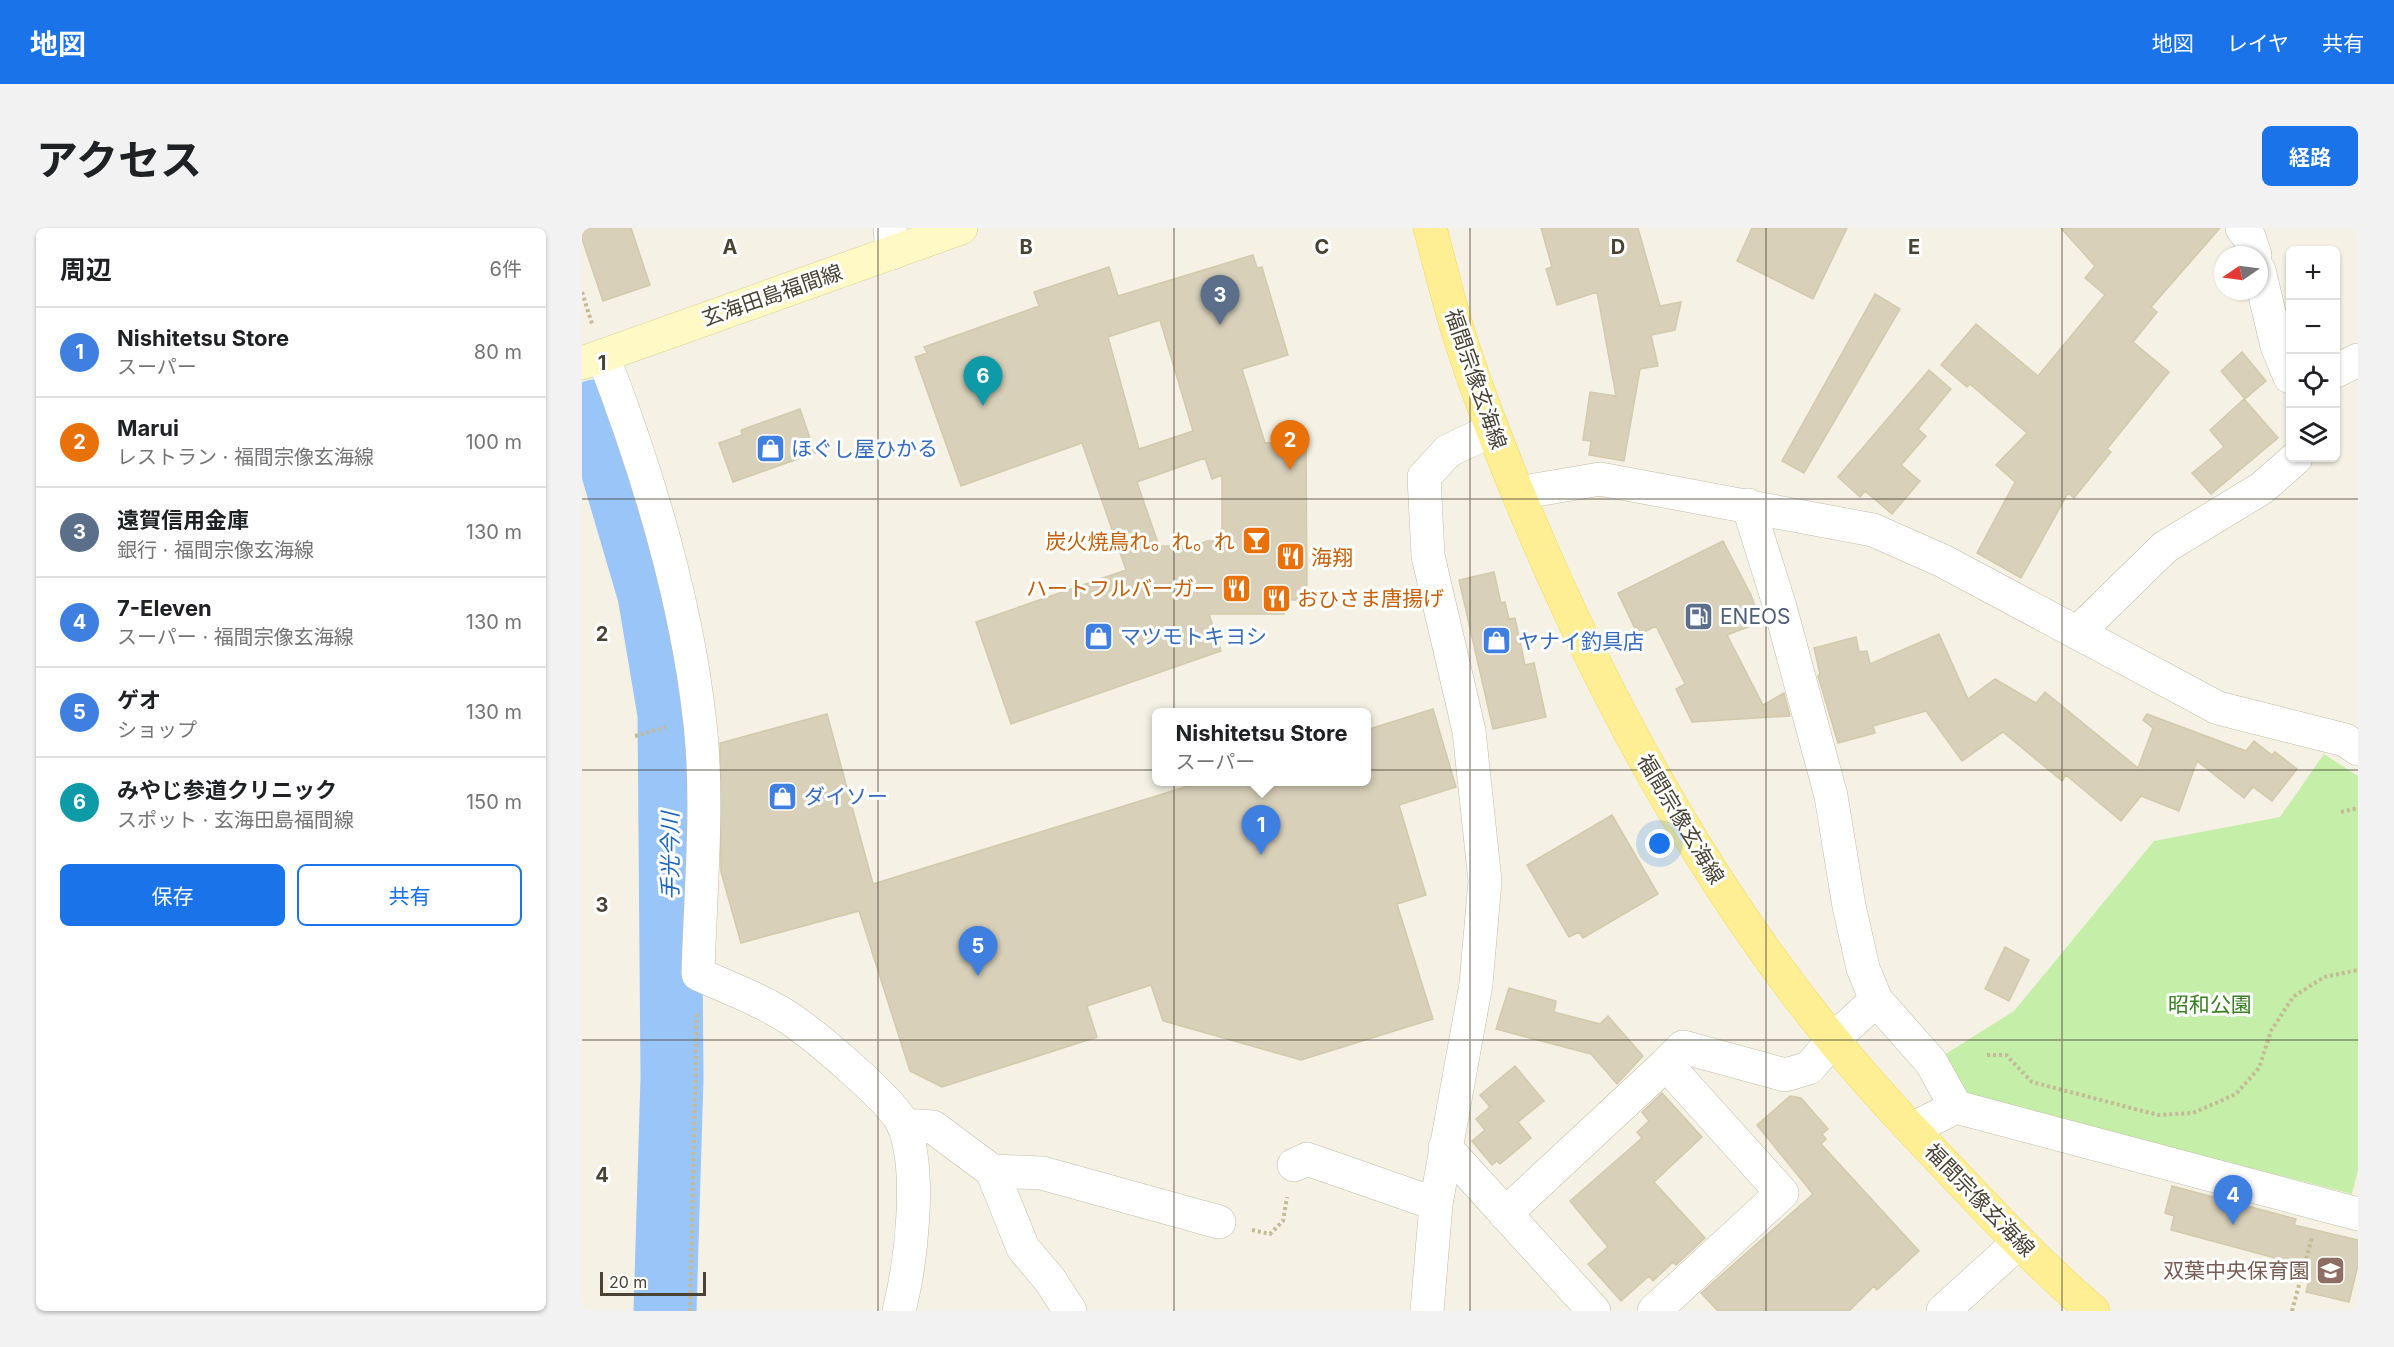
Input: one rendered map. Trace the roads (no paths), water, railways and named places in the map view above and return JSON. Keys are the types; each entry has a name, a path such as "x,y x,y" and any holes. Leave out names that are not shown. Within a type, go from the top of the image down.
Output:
{"main road":[{"name":"玄海田島福間線","path":"592,359 891,241 961,228"},
{"name":"福間宗像玄海線","path":"1430,228 1457,328 1492,430 1518,493 1595,667 1641,753 1700,853 1762,946 1833,1040 1911,1129 2019,1242 2092,1311"}],"street":[{"path":"2242,228 2252,246"},
{"path":"2266,300 2277,346 2286,367"},
{"path":"592,359 618,394 664,545 684,621 700,724 703,770 698,975 788,1017 868,1083 903,1125 913,1178 912,1232 899,1311"},
{"path":"2340,369 2358,360"},
{"path":"1427,1311 1436,1204 1476,984 1485,881 1470,731 1428,556 1424,477 1448,451 1492,430"},
{"path":"2077,633 2165,547 2262,489 2292,462"},
{"path":"1518,493 1600,479 1873,530 1943,561 2218,708 2345,740 2358,749"},
{"path":"1748,505 1780,607 1831,796 1849,906 1863,968 1876,1000 1931,1062 1956,1107"},
{"path":"1505,1214 1683,1047 1785,1074 1809,1068 1833,1040 1876,1000"},
{"path":"1653,1311 1782,1193 1666,1064"},
{"path":"1911,1129 1956,1107 2358,1214"},
{"path":"903,1125 933,1127 993,1171 1023,1248 1050,1280 1070,1311"},
{"path":"1445,1147 1594,1311"},
{"path":"1294,1165 1307,1159 1436,1204"},
{"path":"993,1171 1042,1173 1219,1222"},
{"path":"1943,1311 2019,1242"}],"waterway":[{"name":"手光今川","path":"595,411 649,595 669,714 672,1078 665,1311"}],"place":[{"name":"遠賀信用金庫","path":"1220,325"},
{"name":"みやじ参道クリニック","path":"983,406"},
{"name":"ほぐし屋ひかる","path":"770,448"},
{"name":"Marui","path":"1290,470"},
{"name":"炭火焼鳥れ。れ。れ","path":"1256,541"},
{"name":"海翔","path":"1290,557"},
{"name":"ハートフルバーガー","path":"1236,588"},
{"name":"おひさま唐揚げ","path":"1276,598"},
{"name":"ENEOS","path":"1699,616"},
{"name":"マツモトキヨシ","path":"1099,636"},
{"name":"ヤナイ釣具店","path":"1497,641"},
{"name":"ダイソー","path":"783,796"},
{"name":"Nishitetsu Store","path":"1261,855"},
{"name":"ゲオ","path":"978,976"},
{"name":"7-Eleven","path":"2233,1225"},
{"name":"双葉中央保育園","path":"2331,1270"}],"park label":[{"name":"昭和公園","path":"2210,1004"}]}
